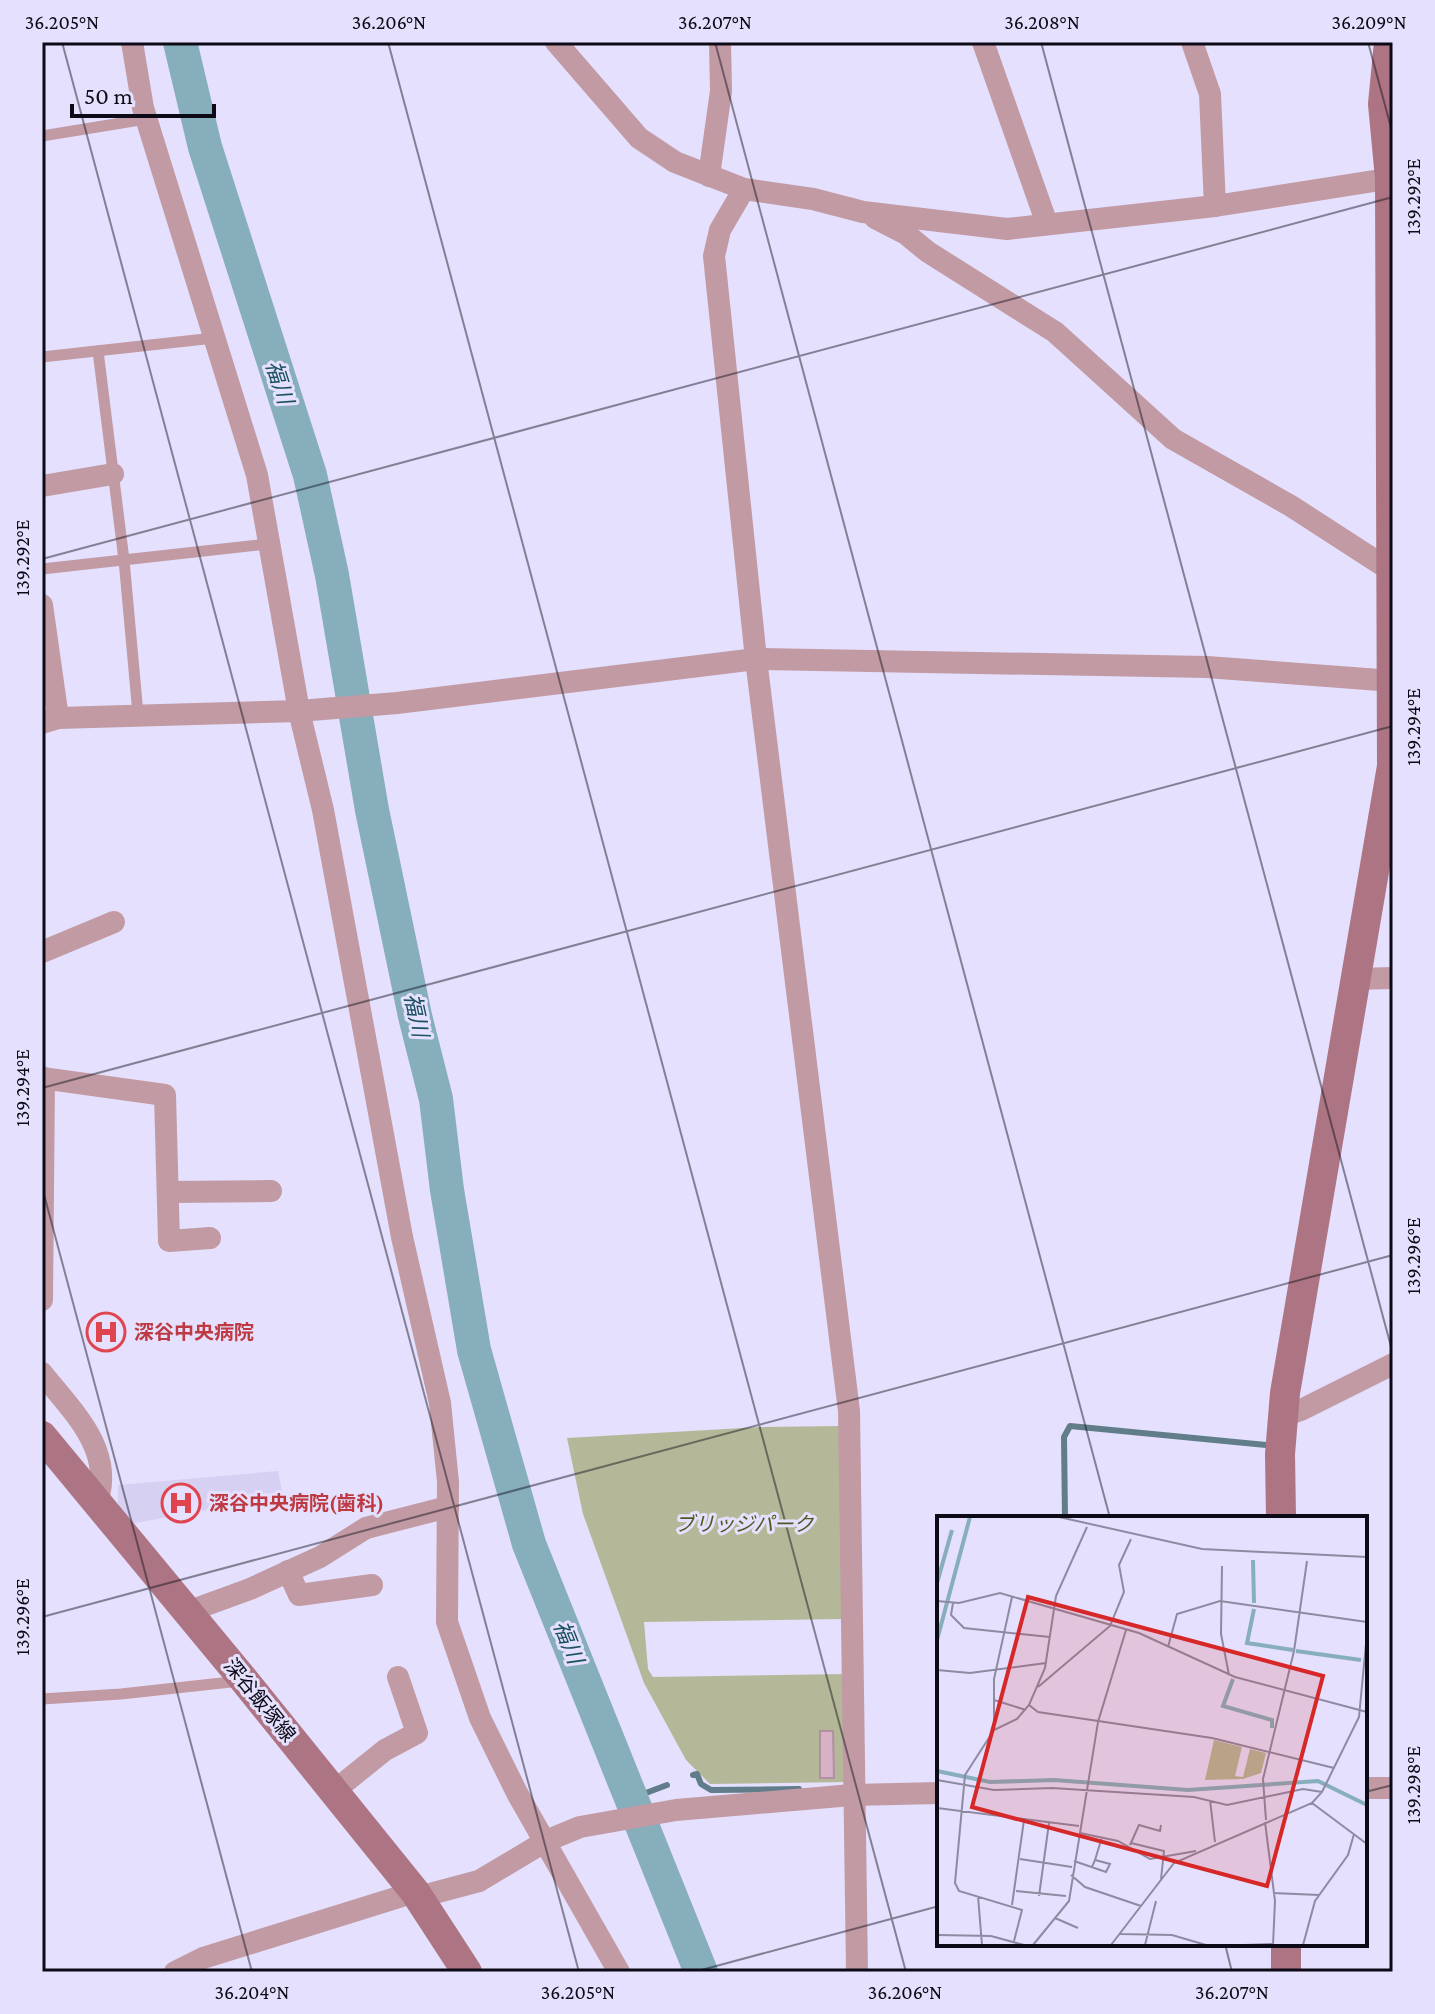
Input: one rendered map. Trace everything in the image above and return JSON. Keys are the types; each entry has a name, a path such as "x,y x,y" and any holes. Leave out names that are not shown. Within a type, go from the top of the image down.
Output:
{"street":[{"path":"132,42 146,119 257,475 268,544 305,711 402,1237 440,1403 448,1507 447,1622 480,1718 517,1793 619,1972"},
{"path":"556,42 639,138 675,162 744,189 813,199 863,212 1007,229 1215,206 1392,178"},
{"path":"709,176 721,91 720,42"},
{"path":"983,42 1047,224"},
{"path":"1192,42 1210,94 1215,206"},
{"path":"1281,1516 1283,1416 1290,1359 1392,766 1392,178 1383,104 1389,42"},
{"path":"744,189 720,230 714,256 756,659 849,1411 852,1795 857,1972"},
{"path":"863,212 906,234 928,252 1055,332 1173,439 1291,506 1393,572"},
{"path":"42,486 113,474"},
{"path":"42,605 50,720 138,714 305,711 397,703 756,659 1207,667 1393,681"},
{"path":"42,952 114,922"},
{"path":"1355,979 1393,978"},
{"path":"42,1300 43,1078 165,1095 169,1241 210,1238"},
{"path":"168,1192 271,1191"},
{"path":"1283,1416 1393,1364"},
{"path":"42,1373 98,1452 102,1486 97,1502"},
{"name":"深谷飯塚線","path":"42,1436 417,1895 467,1972"},
{"path":"187,1612 250,1589 320,1557 366,1528 448,1507"},
{"path":"288,1571 299,1595 372,1585"},
{"path":"334,1791 385,1750 417,1733 398,1677"},
{"path":"1367,1788 1393,1788"},
{"path":"175,1972 203,1958 417,1895 479,1881 546,1841 580,1827 676,1810 852,1795 937,1793"},
{"path":"1286,1946 1286,1972"}],"lane":[{"path":"42,136 146,119"},
{"path":"42,357 214,338"},
{"path":"98,351 124,560 138,714"},
{"path":"42,569 268,544"},
{"path":"42,1699 121,1694 244,1680"}],"shaded area":[{"name":"深谷中央病院(歯科)","path":"278,1471 283,1496 130,1524 118,1510 118,1485"}],"green space":[{"name":"ブリッジパーク","path":"841,1426 844,1619 644,1622 648,1669 653,1677 845,1674 847,1782 710,1784 686,1760 644,1683 583,1514 567,1438 761,1427"}],"building":[{"path":"820,1731 833,1731 834,1778 820,1778"}],"waterway":[{"name":"福川","path":"180,42 205,147 310,475 332,575 372,810 415,1016 436,1099 447,1190 474,1350 529,1544 701,1972"},
{"path":"1065,1516 1064,1437 1070,1426 1266,1445"},
{"path":"693,1775 697,1774 701,1784 711,1790 799,1789"},
{"path":"630,1799 667,1785"}],"place":[{"name":"深谷中央病院","path":"106,1332"},
{"name":"深谷中央病院(歯科)","path":"181,1503"}]}
